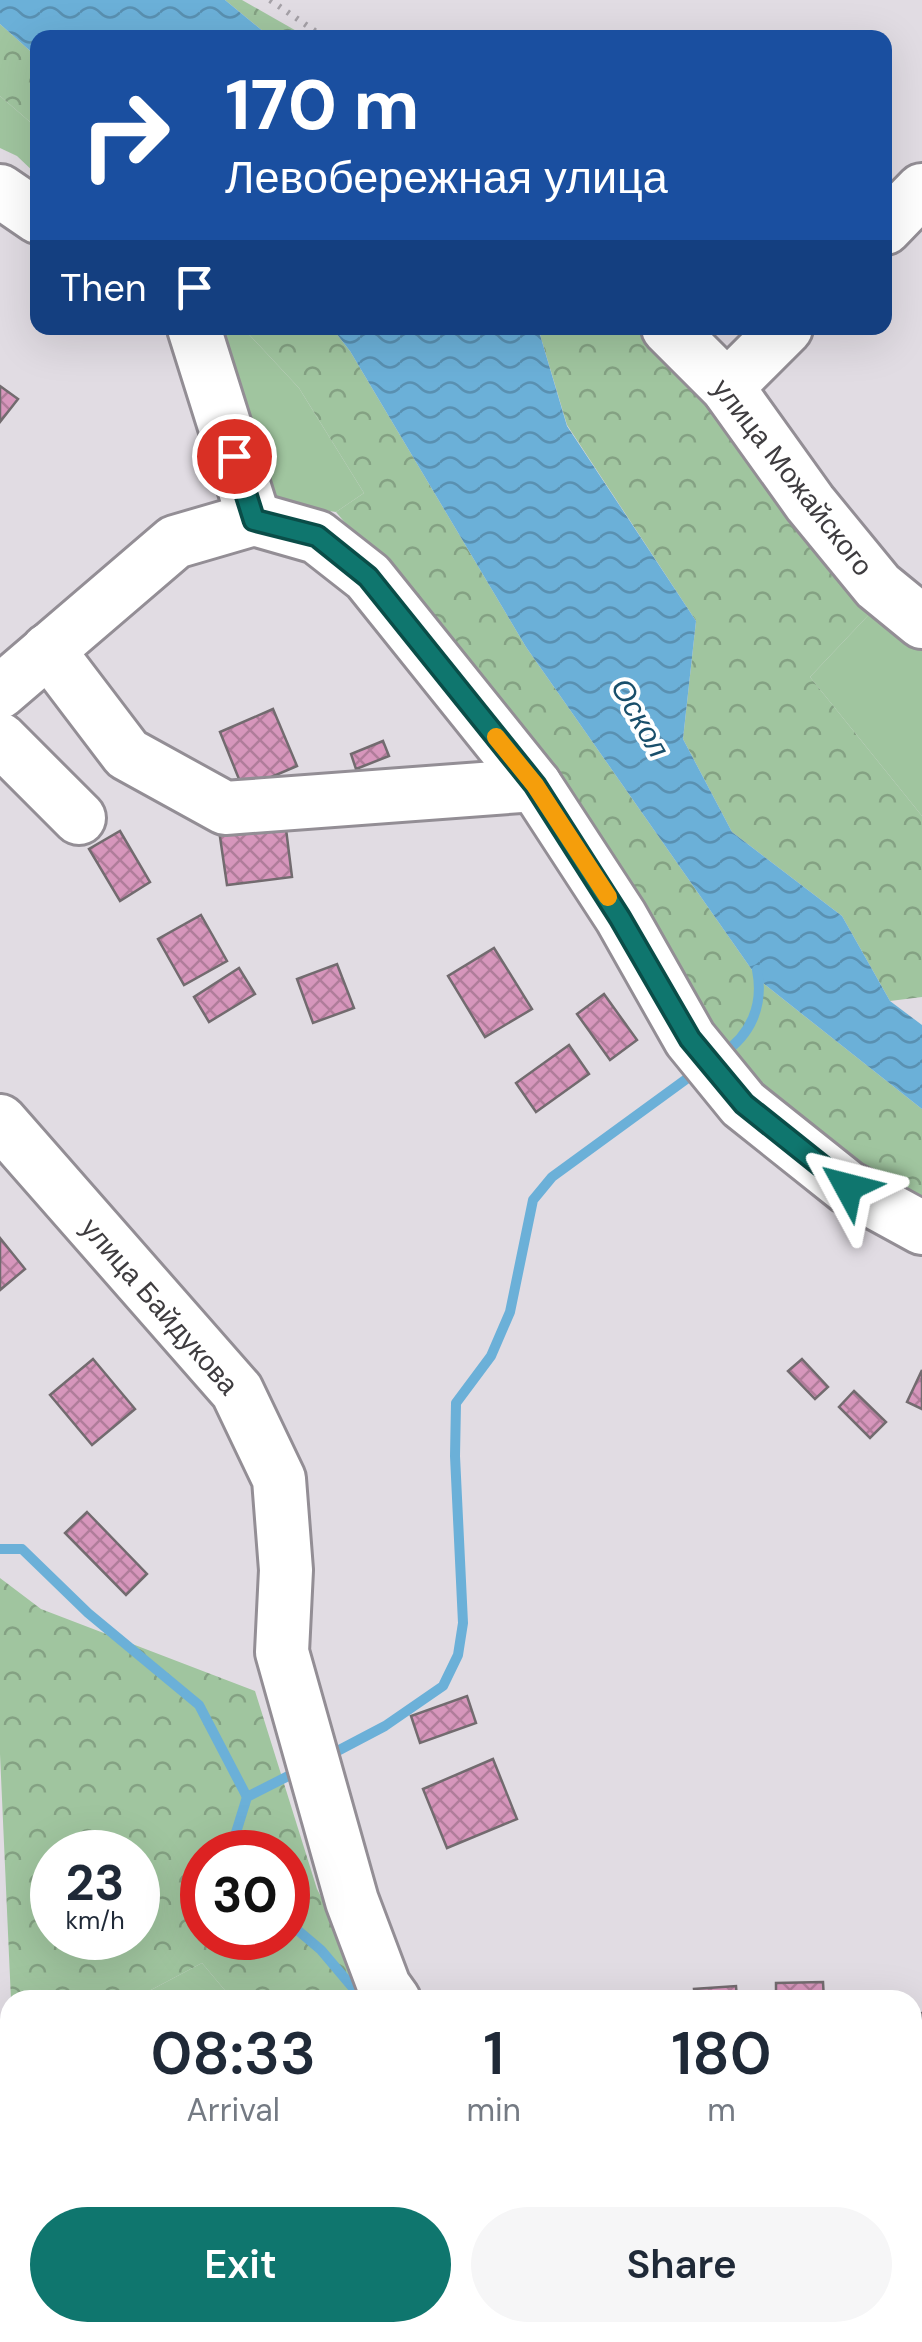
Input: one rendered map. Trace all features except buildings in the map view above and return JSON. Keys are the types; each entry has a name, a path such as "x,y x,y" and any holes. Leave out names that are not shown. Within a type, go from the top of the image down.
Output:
{"street":[{"path":"892,221 922,190"},
{"path":"0,192 30,212"},
{"path":"196,335 254,520"},
{"name":"улица Можайского","path":"675,335 727,387 810,503 878,586 922,622"},
{"path":"727,387 779,335"},
{"path":"0,692 175,542 254,520 317,536 368,577 535,785 702,1052 744,1104 848,1187 922,1228"},
{"path":"48,650 127,754 226,808 535,785"},
{"path":"0,739 79,818"},
{"name":"улица Байдукова","path":"0,1122 237,1390 279,1479 286,1570 282,1652 352,1902 387,1990"}],"path":[{"path":"270,0 313,30"}],"green space":[{"path":"225,0 242,0 295,30 261,30"},
{"path":"0,24 30,51 30,122 0,96"},
{"path":"0,96 30,122 30,168 0,148"},
{"path":"205,335 250,335 299,388 364,493 336,512 257,500"},
{"path":"250,335 337,335 350,351 526,647 759,980 922,1109 922,1209 745,1086 546,762 336,512 364,493 299,388"},
{"path":"540,335 655,335 877,606 810,677 922,816 922,997 890,1001 842,916 732,832 683,739 696,621 567,425"},
{"path":"877,606 922,639 922,816 810,677"},
{"path":"0,1578 41,1609 255,1691 299,1830 180,1830 180,1960 310,1960 310,1867 317,1889 370,1990 225,1990 202,1963 151,1990 11,1990 0,1754"},
{"path":"202,1963 225,1990 151,1990"}],"water":[{"path":"0,0 225,0 261,30 30,30 30,51 0,24"},
{"name":"Оскол","path":"337,335 540,335 567,426 696,621 683,739 732,832 842,916 890,1001 922,1025 922,1109 759,980 526,647"}],"waterway":[{"path":"722,1054 741,1038 753,1018 759,995 757,970"},
{"path":"326,1757 385,1726 443,1686 458,1655 463,1623 456,1403 491,1356 510,1312 533,1200 552,1177 696,1072"},
{"path":"0,1549 22,1549 88,1613 199,1705 247,1797"},
{"path":"237,1830 247,1797 302,1769"},
{"path":"310,1941 355,1990"}],"slow traffic":[{"path":"496,737 535,785 608,897"}],"route":[{"path":"234,456 254,520 317,536 368,577 535,785 620,918 690,1039 744,1104 848,1187"}]}
